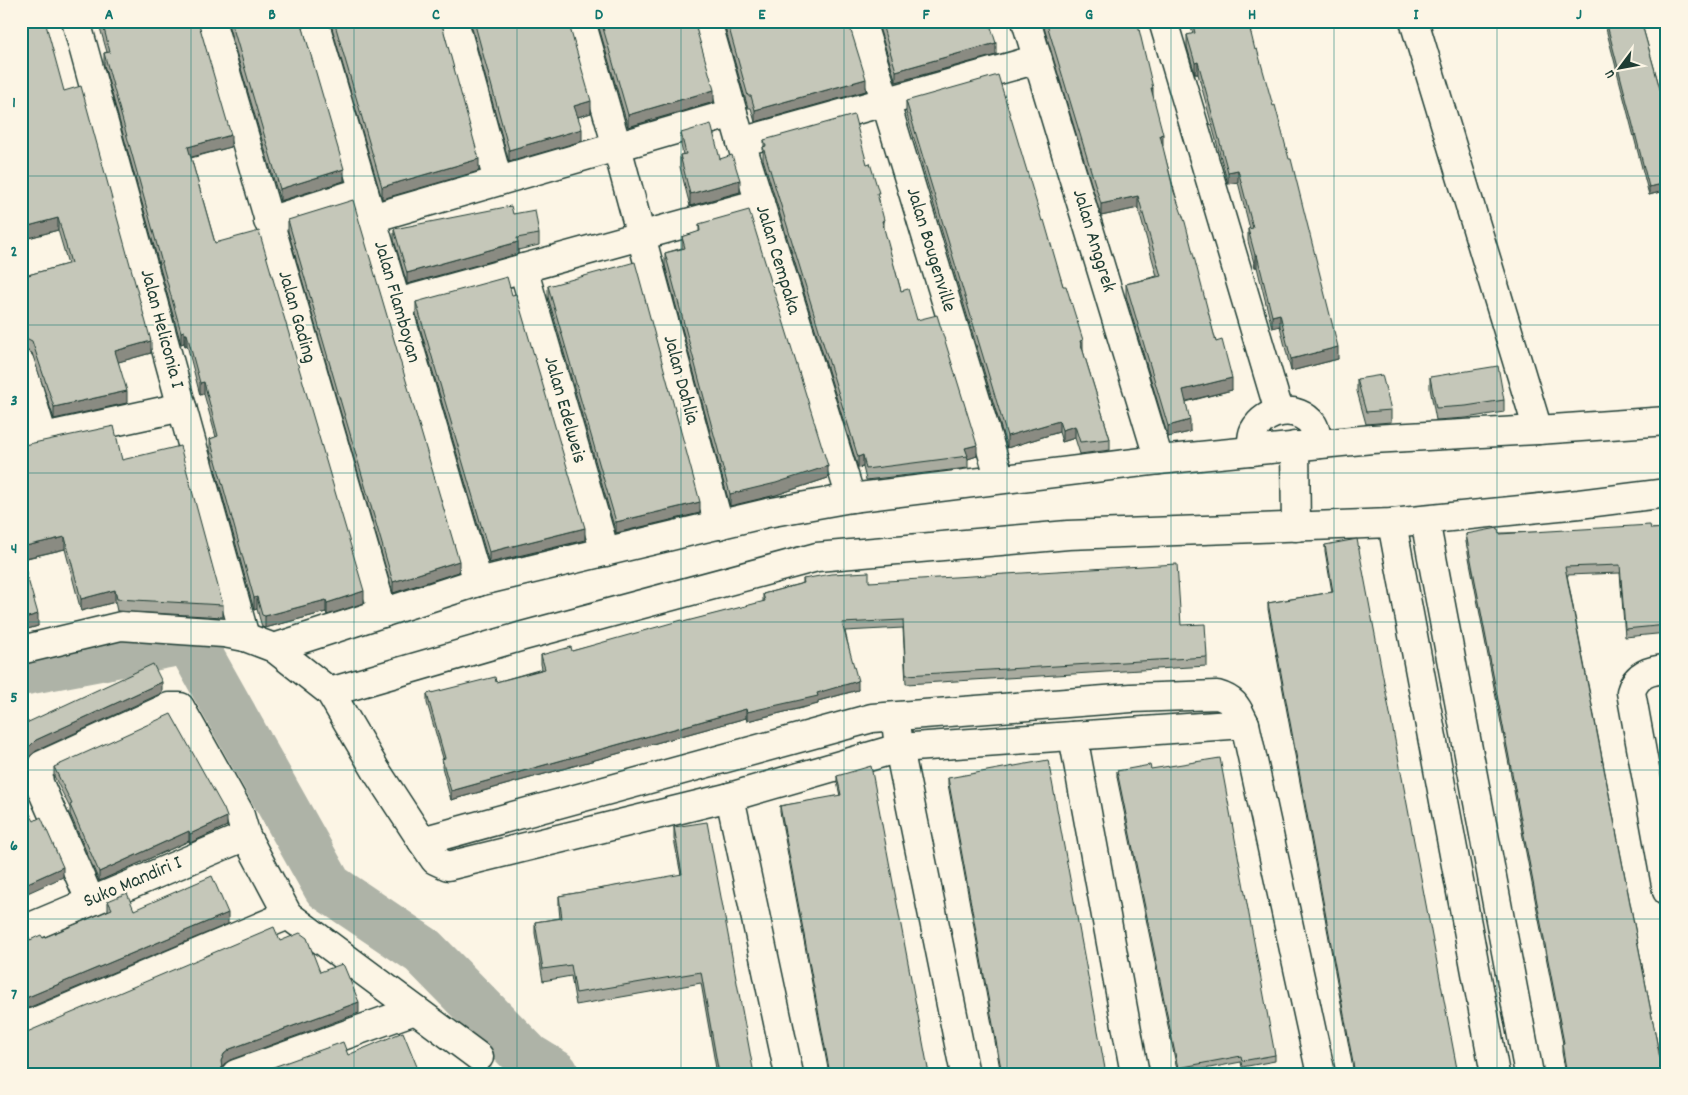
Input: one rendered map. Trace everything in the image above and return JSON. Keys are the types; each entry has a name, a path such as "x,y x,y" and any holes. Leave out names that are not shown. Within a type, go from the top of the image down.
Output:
{"street":[{"name":"Jalan Heliconia I","path":"76,21 245,637"},
{"name":"Jalan Gading","path":"211,21 383,613"},
{"name":"Jalan Flamboyan","path":"314,21 478,582"},
{"path":"454,21 498,181"},
{"name":"Jalan Dahlia","path":"581,21 618,146 719,525"},
{"name":"Jalan Cempaka","path":"708,21 741,142 851,498"},
{"name":"Jalan Bougenville","path":"861,21 1000,479"},
{"name":"Jalan Anggrek","path":"1026,21 1159,460"},
{"path":"1163,21 1279,411"},
{"path":"1414,21 1538,430"},
{"path":"741,142 1038,59"},
{"path":"372,218 733,113"},
{"path":"268,221 364,191"},
{"path":"397,303 760,203"},
{"name":"Jalan Edelweis","path":"523,268 604,552"},
{"path":"21,364 32,439 182,407"},
{"path":"1252,451 1253,433 1263,418 1279,411 1298,413 1313,425 1304,449 1296,499 1296,527"},
{"path":"274,648 478,582 767,513 851,498 1159,460 1252,451 1304,449 1372,439 1667,421"},
{"path":"330,692 523,636 816,557 1068,535 1392,523 1667,493"},
{"path":"1392,523 1493,1063 1527,1061 1425,520"},
{"path":"21,650 121,626 224,633 245,637 274,648 330,692 377,772 422,841 435,860 448,866 730,797 899,748 1245,724"},
{"path":"1667,669 1652,670 1638,678 1632,692 1667,891"},
{"path":"422,841 872,718 1131,698 1218,695 1230,699 1238,708 1245,724 1321,1074"},
{"path":"90,900 39,783 38,774 42,765 175,705 184,712 239,812 246,836 288,915 478,1057"},
{"path":"896,715 899,748 965,1074"},
{"path":"1073,736 1135,1074"},
{"path":"730,797 789,1074"},
{"name":"Suko Mandiri I","path":"21,931 90,900 246,836"},
{"path":"21,1028 288,915"},
{"path":"236,1074 415,1010"}],"building":[{"path":"21,21 45,21 64,91 81,86 151,341 115,351 127,391 54,407 32,341 21,337 21,277 71,263 58,218 21,228"},
{"path":"102,21 198,21 231,135 188,147 215,243 259,231 364,591 327,603 326,600 265,616 262,615 257,597 254,598 210,439 218,436 204,382 200,383 187,334 184,331 181,332 104,53 110,52"},
{"path":"231,21 301,21 344,169 280,189"},
{"path":"334,21 441,21 479,159 382,187"},
{"path":"474,21 568,21 591,101 574,106 582,129 509,150"},
{"path":"601,21 694,21 714,90 628,115"},
{"path":"727,21 848,21 866,79 755,110 751,96 748,96"},
{"path":"881,21 989,21 996,43 896,71"},
{"path":"1046,21 1137,21 1163,134 1160,135 1174,192 1185,222 1216,342 1222,340 1232,378 1183,390 1190,420 1168,426 1126,284 1161,276 1138,196 1101,204"},
{"path":"1192,21 1238,21 1239,23 1248,21 1255,50 1257,49 1273,106 1275,105 1289,159 1291,159 1338,347 1291,359 1280,314 1272,316 1257,255 1255,255 1248,229 1253,228 1238,170 1228,172 1198,62 1195,63 1187,35 1195,33"},
{"path":"1606,21 1641,21 1667,114 1667,183 1649,187"},
{"path":"998,75 1042,221 1044,220 1063,286 1066,286 1083,340 1080,341 1110,439 1080,442 1075,426 1062,430 1059,421 1007,436 906,101"},
{"path":"854,115 867,164 870,163 879,193 877,193 884,220 882,221 901,291 908,289 917,320 937,315 977,445 965,448 968,456 866,469 863,455 858,457 763,147 766,146 764,140"},
{"path":"711,124 720,159 732,155 740,180 690,194 680,155 686,154 681,133"},
{"path":"353,200 459,561 393,582 288,220"},
{"path":"511,206 513,214 535,210 539,234 517,238 518,242 407,273 394,229"},
{"path":"749,210 828,466 776,483 730,494 665,253 685,248 682,237 700,231 699,224"},
{"path":"635,262 700,502 616,522 548,286"},
{"path":"507,277 512,295 516,294 585,528 489,552 416,302"},
{"path":"1498,366 1504,400 1466,406 1436,408 1430,377"},
{"path":"1382,375 1391,410 1366,412 1357,379"},
{"path":"114,426 122,460 180,446 223,605 117,599 115,590 81,599 65,537 21,547 21,445"},
{"path":"1650,525 1651,529 1667,528 1667,625 1625,629 1620,565 1565,567 1663,1074 1565,1074 1562,1044 1564,1043 1466,534 1498,528 1499,534"},
{"path":"1357,539 1458,1074 1355,1074 1268,603 1333,592 1325,545"},
{"path":"21,555 38,614 21,619"},
{"path":"1177,564 1181,625 1205,624 1207,657 906,675 903,620 842,623 858,681 817,693 818,696 747,712 746,709 451,791 442,759 445,758 427,694 495,677 496,682 545,669 541,655 571,647 572,651 682,620 683,622 765,601 763,594 804,583 803,579 831,574 869,572 869,582"},
{"path":"153,664 162,682 36,740 28,748 24,758 21,759 21,725"},
{"path":"171,714 227,817 190,834 189,831 99,872 70,805 72,804 54,767"},
{"path":"1220,758 1275,1055 1242,1061 1241,1056 1178,1068 1117,771 1150,765 1151,769"},
{"path":"1048,760 1106,1074 1002,1074 948,778"},
{"path":"871,766 929,1074 830,1074 780,806 841,795 837,776"},
{"path":"21,798 34,821 41,817 63,867 21,886"},
{"path":"707,822 754,1074 719,1074 701,972 576,993 571,965 543,969 535,922 562,918 559,896 682,874 674,827"},
{"path":"212,876 228,913 21,1000 21,936 28,935 30,940 41,935 43,938 112,909 108,901 127,893 134,910"},
{"path":"274,927 280,941 300,933 307,938 320,972 342,964 359,1002 230,1049 224,1054 221,1061 225,1074 21,1074 21,1033"},
{"path":"403,1032 420,1074 254,1074 343,1042 348,1055"}],"waterway":[{"path":"21,671 189,639 328,887 423,951 528,1058 554,1074"}]}
